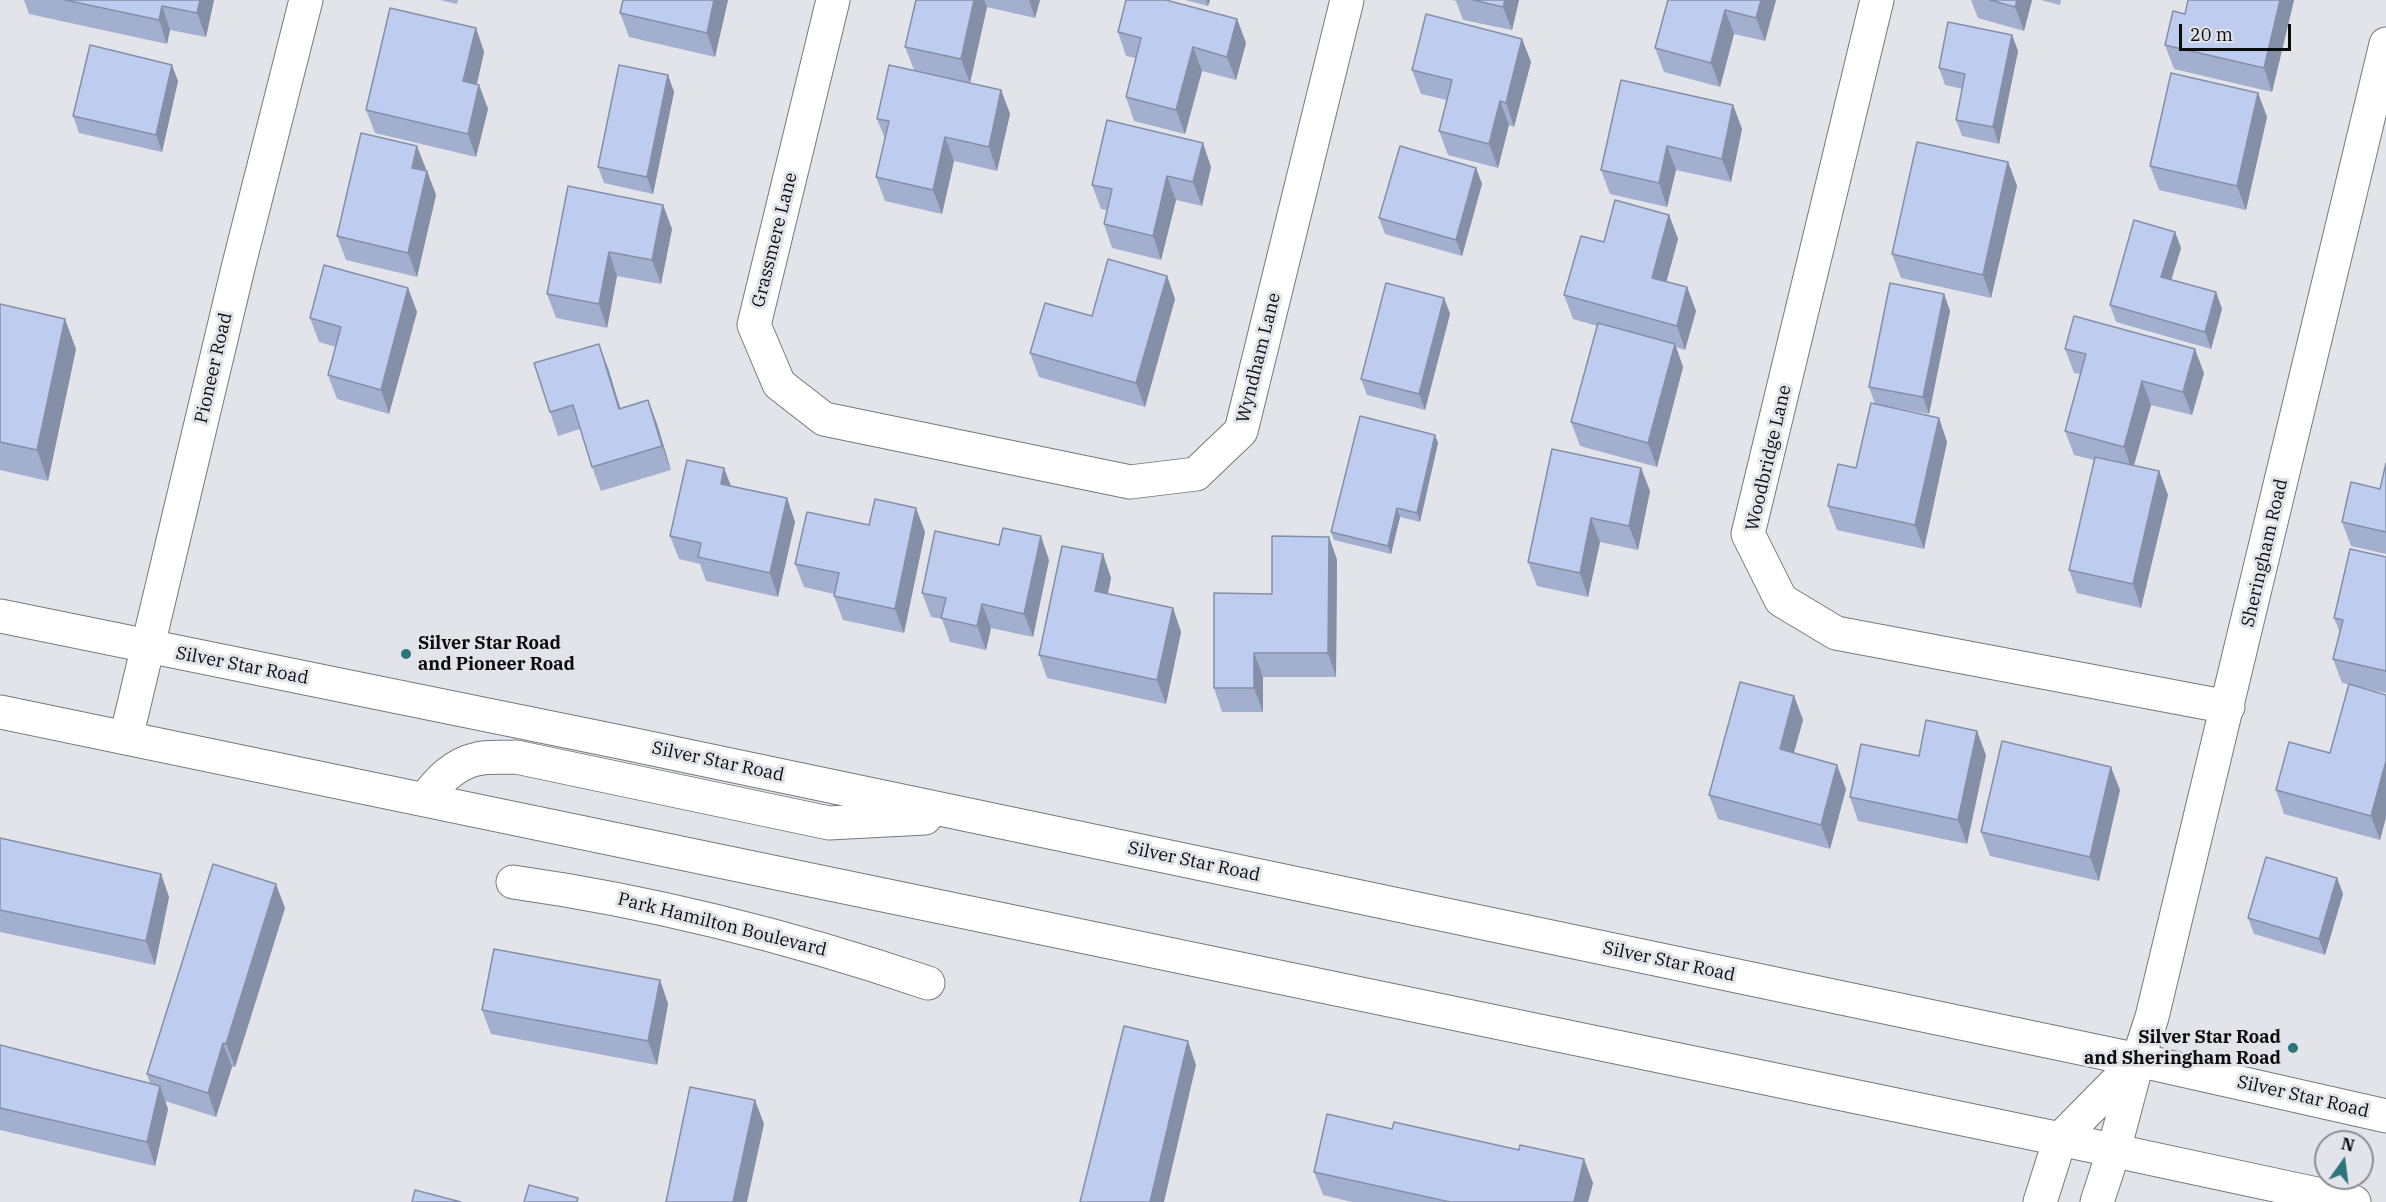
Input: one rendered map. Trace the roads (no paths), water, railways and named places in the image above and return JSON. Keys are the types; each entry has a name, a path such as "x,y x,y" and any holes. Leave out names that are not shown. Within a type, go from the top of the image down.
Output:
{"main road":[{"name":"Pioneer Road","path":"126,738 238,268 306,0"},
{"name":"Grassmere Lane","path":"833,0 754,325 779,384 824,419 968,449"},
{"name":"Wyndham Lane","path":"968,449 1130,482 1196,474 1241,431 1347,0"},
{"name":"Woodbridge Lane","path":"1877,0 1748,534 1781,600 1836,633 2228,707"},
{"name":"Sheringham Road","path":"2097,1202 2152,1017 2386,44"},
{"name":"Silver Star Road","path":"0,616 625,743 2138,1060 2386,1116"},
{"path":"0,711 2114,1150 2354,1202"},
{"path":"425,799 436,783 451,770 477,759 516,758 829,823 972,816"},
{"name":"Park Hamilton Boulevard","path":"513,882 581,892 682,912 842,954 928,983"},
{"path":"2040,1202 2060,1139 2138,1060"}],"place":[{"name":"Silver Star Road and Pioneer Road","path":"406,654"},
{"name":"Silver Star Road and Sheringham Road","path":"2293,1048"}]}
